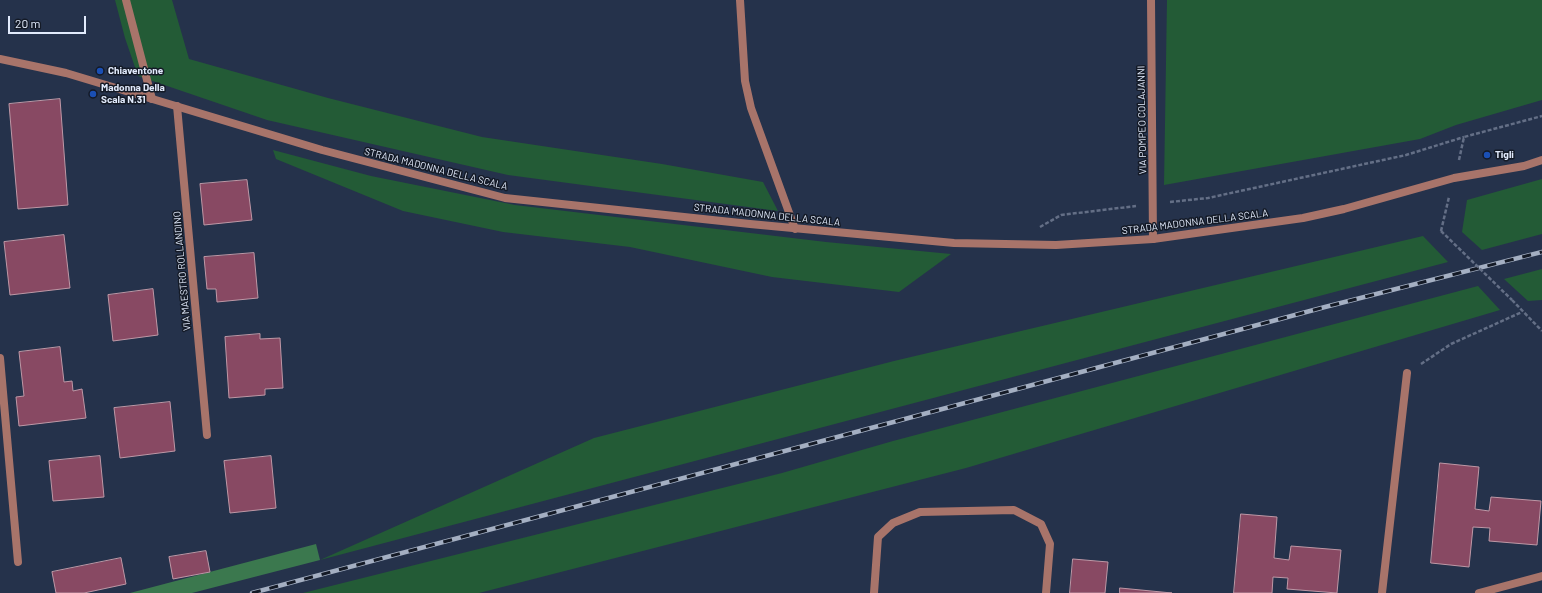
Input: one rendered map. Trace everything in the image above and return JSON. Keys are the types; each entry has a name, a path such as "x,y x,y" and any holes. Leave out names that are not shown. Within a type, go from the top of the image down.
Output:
{"street":[{"path":"126,0 152,99"},
{"path":"740,0 745,81 751,108 795,228"},
{"name":"VIA POMPEO COLAJANNI","path":"1151,0 1153,239"},
{"name":"STRADA MADONNA DELLA SCALA","path":"0,59 66,73 322,150 505,198 954,243 1056,246 1153,239 1303,218 1344,209 1454,178 1524,166 1542,160"},
{"name":"VIA MAESTRO ROLLANDINO","path":"177,106 208,435"},
{"path":"0,358 18,562"},
{"path":"1382,593 1407,373"},
{"path":"874,593 878,537 892,523 920,512 1014,510 1041,524 1050,544 1046,593"},
{"path":"1479,593 1542,576"}],"path":[{"path":"1010,244 1060,215 1216,196 1406,155 1464,137 1542,116"},
{"path":"1464,137 1441,231 1542,331"},
{"path":"1407,373 1451,344 1522,312"}],"green space":[{"path":"115,0 172,0 189,59 328,98 482,137 662,164 763,182 778,211 508,175 267,120 138,76 125,38"},
{"path":"1167,0 1542,0 1542,100 1456,125 1420,139 1164,185"},
{"path":"273,150 371,176 515,205 826,242 951,254 899,292 772,277 630,247 503,232 403,211 276,159"},
{"path":"1542,179 1542,234 1482,250 1462,232 1467,200"},
{"path":"1423,236 1448,262 320,560 594,438 894,361"},
{"path":"1542,269 1542,300 1528,301 1504,279"},
{"path":"1478,286 1500,310 966,468 479,593 303,593 782,473 893,441"},
{"path":"316,544 320,560 192,593 130,593"}],"building":[{"path":"60,99 68,205 18,209 9,104"},
{"path":"247,180 252,220 204,225 200,184"},
{"path":"64,235 70,288 10,295 4,242"},
{"path":"254,253 258,298 217,302 216,289 207,289 204,257"},
{"path":"153,289 158,335 113,341 108,295"},
{"path":"260,334 260,339 280,338 283,388 265,389 265,395 229,398 225,337"},
{"path":"60,347 64,382 72,381 73,391 82,389 86,418 19,426 16,397 24,396 19,352"},
{"path":"170,402 175,451 120,458 114,408"},
{"path":"100,456 104,497 53,501 49,461"},
{"path":"271,456 276,508 230,513 224,461"},
{"path":"1440,463 1479,467 1475,509 1489,511 1491,497 1541,501 1537,545 1489,541 1490,528 1473,527 1469,567 1431,563"},
{"path":"1241,514 1277,517 1274,558 1289,560 1291,546 1341,550 1337,593 1287,589 1288,578 1273,577 1272,593 1234,593"},
{"path":"206,551 210,572 173,579 169,557"},
{"path":"121,558 126,584 84,593 56,593 52,572"},
{"path":"1073,559 1108,562 1105,593 1070,593"},
{"path":"1120,588 1172,593 1120,593"}],"railway":[{"path":"252,593 1325,307 1542,252"}],"place":[{"name":"Chiaventone","path":"100,71"},
{"name":"Madonna Della Scala N.31","path":"93,94"},
{"name":"Tigli","path":"1487,155"}]}
